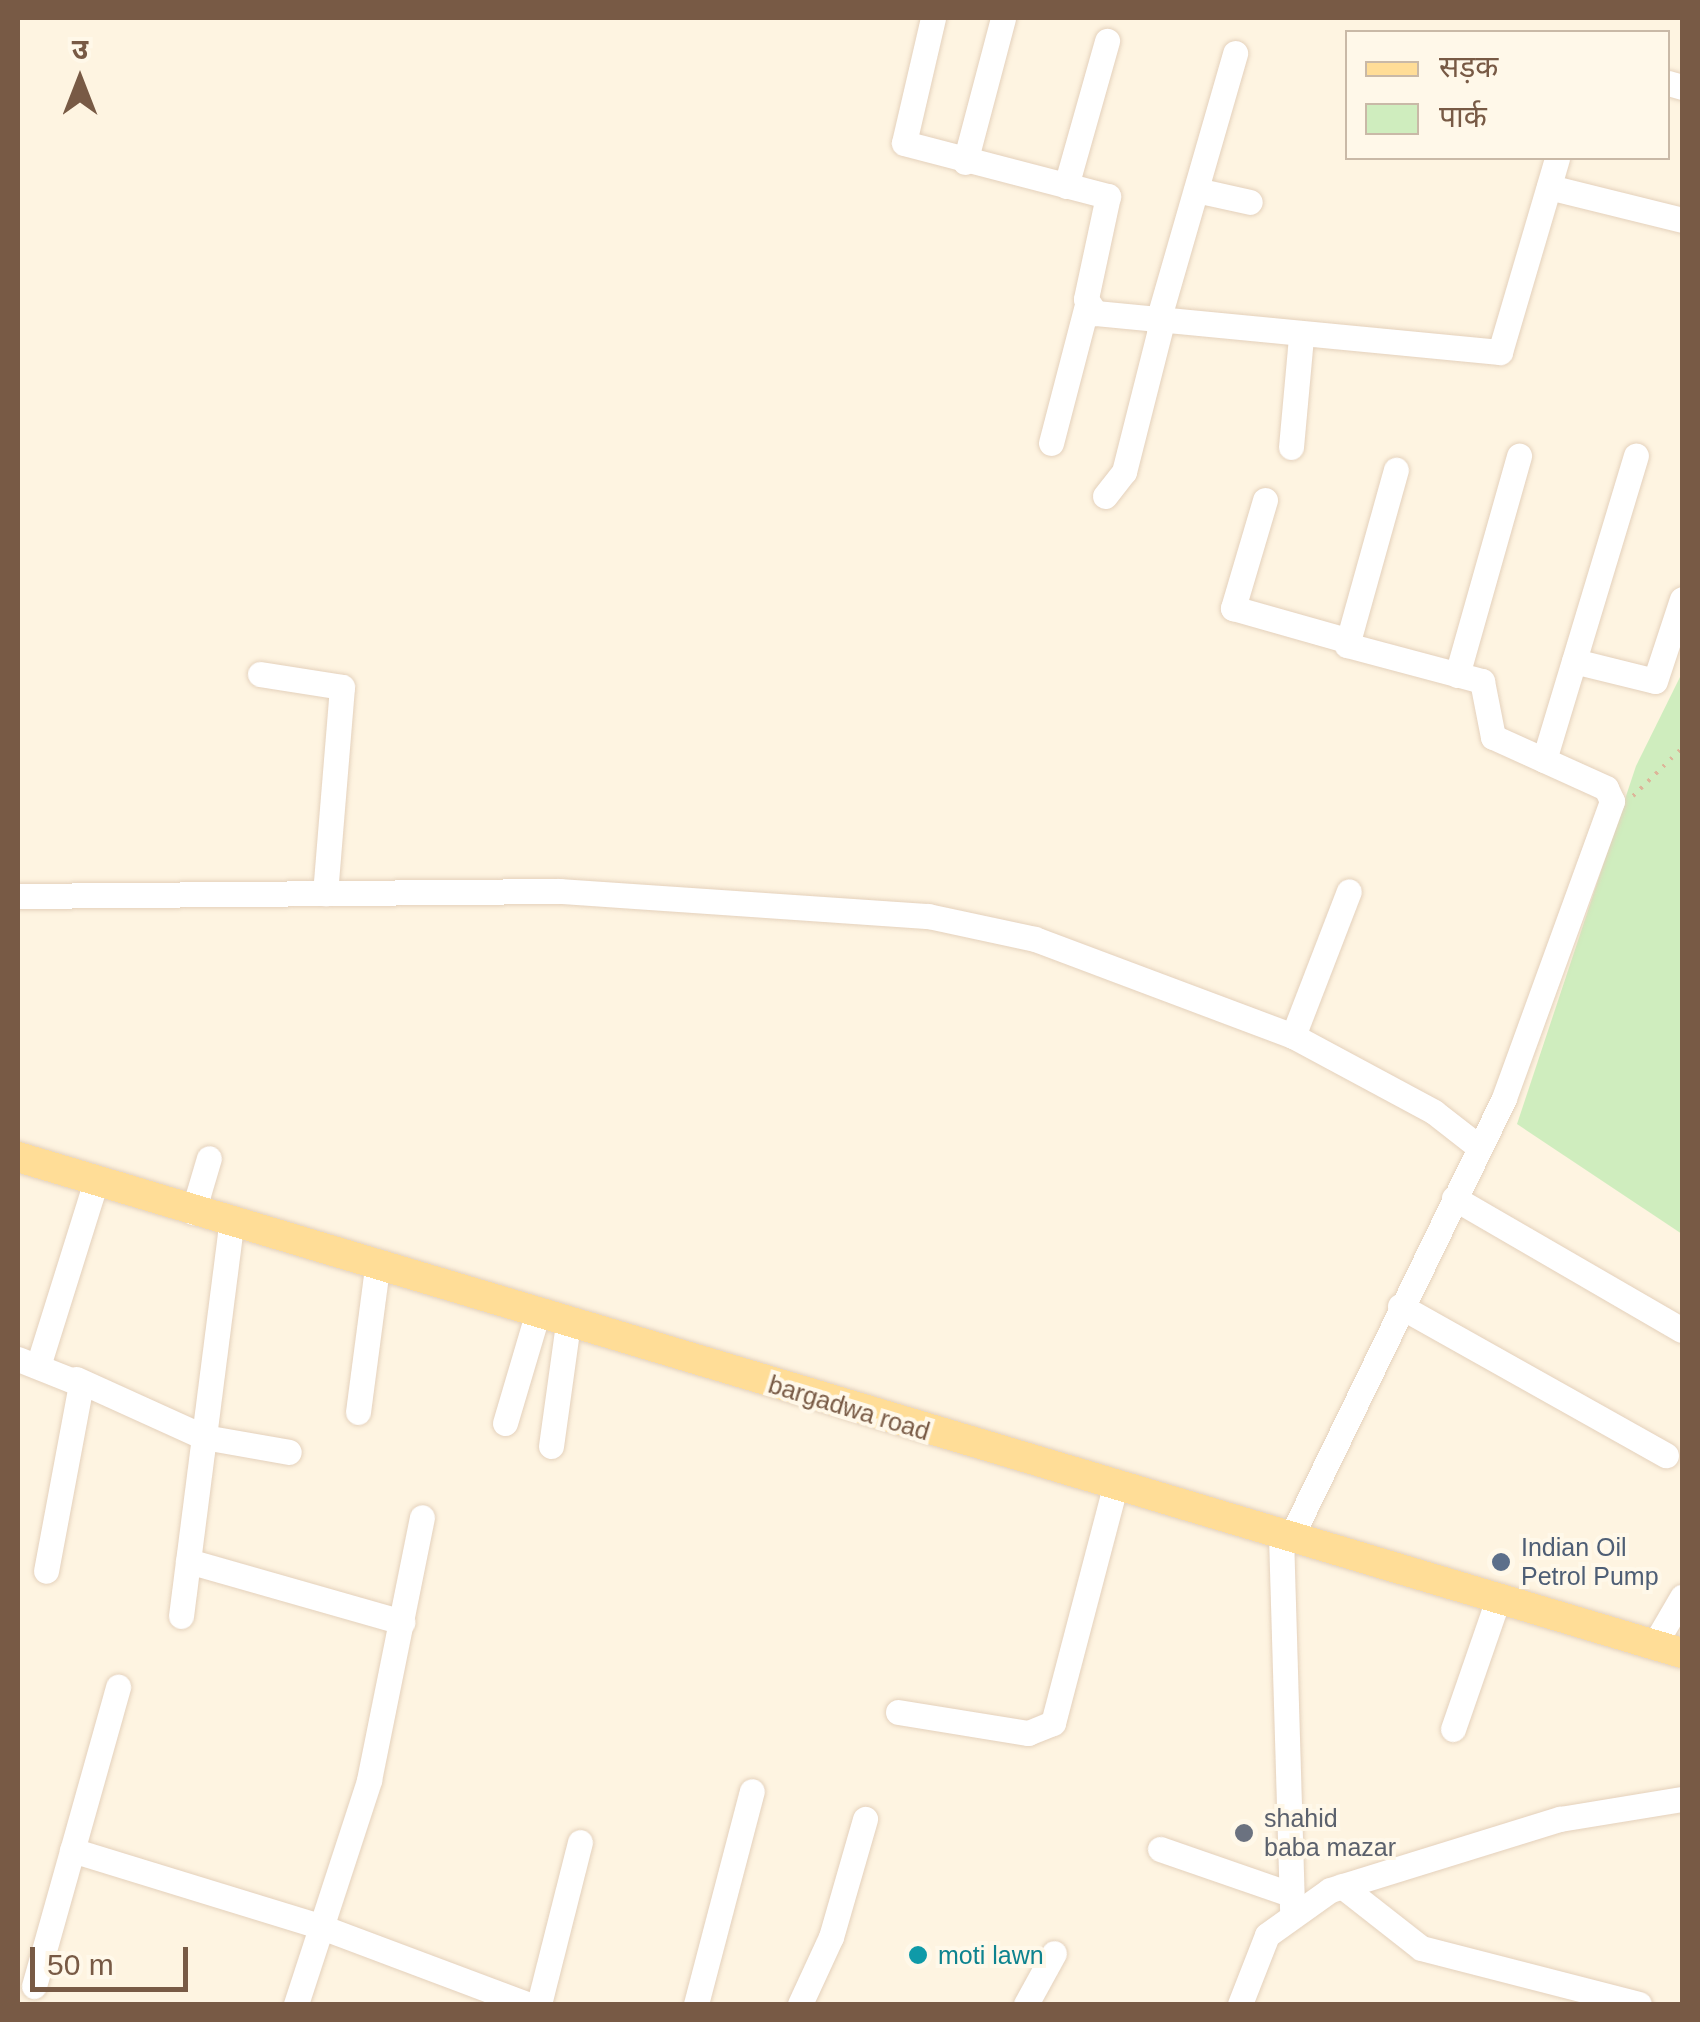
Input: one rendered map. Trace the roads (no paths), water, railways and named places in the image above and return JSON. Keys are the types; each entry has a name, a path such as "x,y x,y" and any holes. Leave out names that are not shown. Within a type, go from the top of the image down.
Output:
{"main road":[{"name":"bargadwa road","path":"18,1157 377,1268 1668,1649"}],"street":[{"path":"933,18 904,142 966,162 1066,186 1112,204 1051,443"},
{"path":"966,162 1003,18"},
{"path":"1066,186 1107,41"},
{"path":"1106,496 1124,472 1159,325 1235,53"},
{"path":"1086,305 1159,325 1500,352 1556,160"},
{"path":"1549,187 1682,220"},
{"path":"1196,190 1250,202"},
{"path":"1291,447 1301,337"},
{"path":"1457,676 1519,456"},
{"path":"1544,760 1636,456"},
{"path":"1291,1904 1286,1537 1480,1148 1612,801 1606,788 1487,732 1488,686 1350,650 1346,640 1396,470"},
{"path":"1265,500 1233,608 1346,640"},
{"path":"1574,662 1655,681 1682,600"},
{"path":"260,674 342,687 325,893"},
{"path":"18,896 560,891 928,916 1035,939 1293,1036 1434,1112 1480,1148"},
{"path":"1293,1036 1349,891"},
{"path":"193,1212 209,1158"},
{"path":"96,1181 28,1362 76,1379 204,1438 290,1452"},
{"path":"1454,1198 1682,1330"},
{"path":"181,1616 231,1223"},
{"path":"358,1412 377,1268"},
{"path":"1400,1306 1666,1455"},
{"path":"505,1423 537,1315"},
{"path":"551,1446 568,1324"},
{"path":"46,1572 76,1379"},
{"path":"898,1712 1028,1733 1053,1723 1116,1488"},
{"path":"296,2004 369,1780 422,1517"},
{"path":"188,1561 402,1622"},
{"path":"1668,1649 1682,1598"},
{"path":"1453,1729 1498,1600"},
{"path":"34,1986 118,1687"},
{"path":"696,2004 752,1791"},
{"path":"1240,2004 1267,1934 1291,1904 1542,1824 1682,1799"},
{"path":"800,2004 831,1937 865,1820"},
{"path":"539,2004 580,1842"},
{"path":"1160,1848 1291,1904"},
{"path":"72,1850 319,1926 526,2004"},
{"path":"1342,1886 1421,1948 1639,2004"},
{"path":"1026,2004 1054,1954"}],"place":[{"name":"Indian Oil Petrol Pump","path":"1501,1562"},
{"name":"shahid baba mazar","path":"1244,1833"},
{"name":"moti lawn","path":"918,1955"}]}
